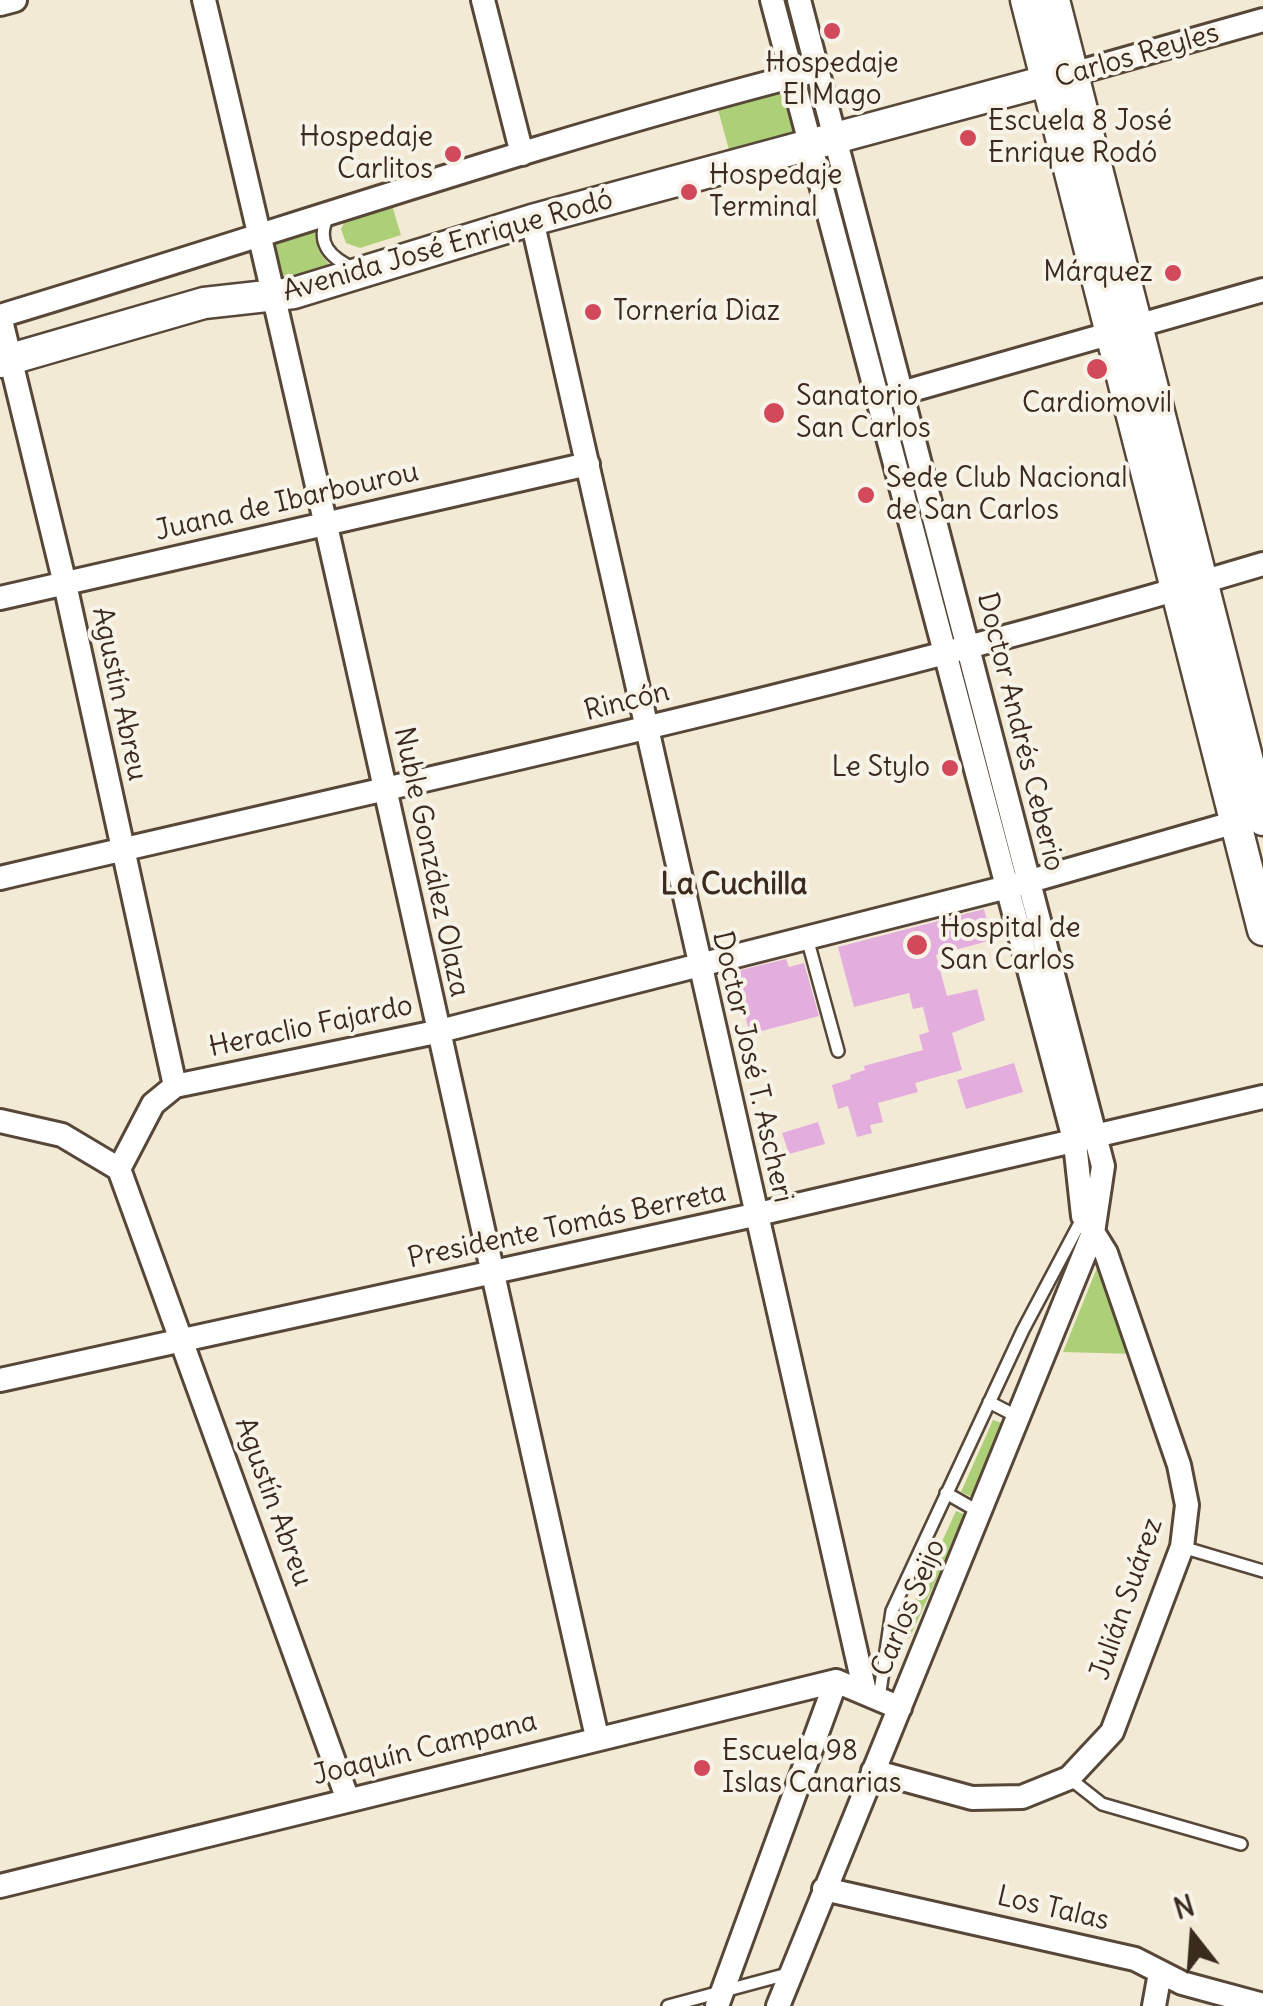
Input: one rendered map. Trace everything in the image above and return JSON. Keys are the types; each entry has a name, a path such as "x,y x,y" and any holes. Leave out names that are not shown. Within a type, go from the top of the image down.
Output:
{"main road":[{"path":"1026,0 1060,78 1189,586 1256,818 1263,930"},
{"path":"1054,0 1060,78"},
{"name":"Carlos Reyles","path":"823,142 1060,78"},
{"name":"Avenida José Enrique Rodó","path":"5,361 204,303 276,296 532,220 823,142"}],"street":[{"path":"0,4 15,0"},
{"name":"Nuble González Olaza","path":"204,0 328,523 436,1032 597,1737"},
{"path":"483,0 522,154"},
{"name":"Doctor Andrés Ceberio","path":"772,0 792,76 823,142 901,393 967,646 1015,885"},
{"name":"Doctor Andrés Ceberio","path":"799,0 819,70 823,142 876,400 944,653 1015,885 1085,1140 1102,1166 1088,1225"},
{"name":"Carlos Reyles","path":"1060,78 1263,20"},
{"path":"0,316 210,253 259,232 819,70"},
{"name":"Doctor José T. Ascheri","path":"532,220 754,1215 881,1699"},
{"path":"876,400 1263,290"},
{"name":"Agustín Abreu","path":"0,316 5,361 65,584 175,1086"},
{"name":"Juana de Ibarbourou","path":"0,598 588,464"},
{"name":"Rincón","path":"0,878 648,729 944,653 1263,564"},
{"name":"Heraclio Fajardo","path":"175,1086 436,1032 1015,885 1256,818"},
{"path":"0,1121 62,1135 119,1169 153,1104 175,1086"},
{"name":"Presidente Tomás Berreta","path":"0,1380 491,1274 1263,1097"},
{"name":"Agustín Abreu","path":"119,1169 348,1800"},
{"name":"Carlos Seijo","path":"778,2006 873,1771 881,1699 981,1514 1050,1342 1088,1225"},
{"name":"Julián Suárez","path":"873,1771 972,1798 1022,1797 1069,1778 1112,1732 1182,1547 1187,1505 1179,1465 1106,1253 1088,1225"},
{"path":"720,1999 836,1681 881,1699"},
{"name":"Joaquín Campana","path":"0,1886 836,1681"},
{"name":"Los Talas","path":"824,1889 1135,1959 1160,1973 1263,2005"},
{"path":"1154,2006 1160,1973"}],"lane":[{"path":"330,212 322,229 324,244 332,258 362,272"},
{"path":"807,938 838,1052"},
{"path":"881,1699 892,1610 1023,1330 1088,1225"},
{"path":"1023,1330 1050,1342"},
{"path":"989,1402 1020,1418"},
{"path":"946,1494 981,1514"},
{"path":"1182,1547 1263,1571"},
{"path":"1069,1778 1102,1804 1241,1844"},
{"path":"668,2006 720,1999 791,1972"}],"green space":[{"path":"785,86 796,129 794,135 731,157 717,106"},
{"path":"391,202 401,235 360,248 346,243 341,229 347,217"},
{"path":"316,224 315,238 320,251 338,272 284,284 273,247 284,236"},
{"path":"1099,1263 1135,1354 1063,1352"},
{"path":"993,1420 1002,1423 972,1497 961,1492"},
{"path":"956,1511 966,1515 909,1639 900,1633"}],"building":[{"path":"984,909 992,940 936,955 947,996 977,989 985,1020 952,1033 962,1070 915,1083 918,1092 878,1103 883,1122 870,1125 872,1133 857,1137 848,1106 838,1109 832,1085 851,1079 850,1075 865,1070 864,1066 923,1050 919,1035 929,1032 923,1007 913,1009 909,993 854,1007 838,947"},
{"path":"786,959 789,967 804,963 819,1016 750,1034 733,972 728,973"},
{"path":"1014,1063 1023,1092 966,1109 957,1080"},
{"path":"818,1122 825,1144 789,1154 782,1133"}],"place":[{"name":"Hospedaje El Mago","path":"832,31"},
{"name":"Escuela 8 José Enrique Rodó","path":"968,138"},
{"name":"Hospedaje Carlitos","path":"453,154"},
{"name":"Hospedaje Terminal","path":"689,192"},
{"name":"Márquez","path":"1173,273"},
{"name":"Tornería Diaz","path":"593,312"},
{"name":"Cardiomovil","path":"1097,369"},
{"name":"Sanatorio San Carlos","path":"774,413"},
{"name":"Sede Club Nacional de San Carlos","path":"866,495"},
{"name":"Le Stylo","path":"950,768"},
{"name":"Hospital de San Carlos","path":"917,945"},
{"name":"Escuela 98 Islas Canarias","path":"702,1768"}],"district":[{"name":"La Cuchilla","path":"734,885"}]}
